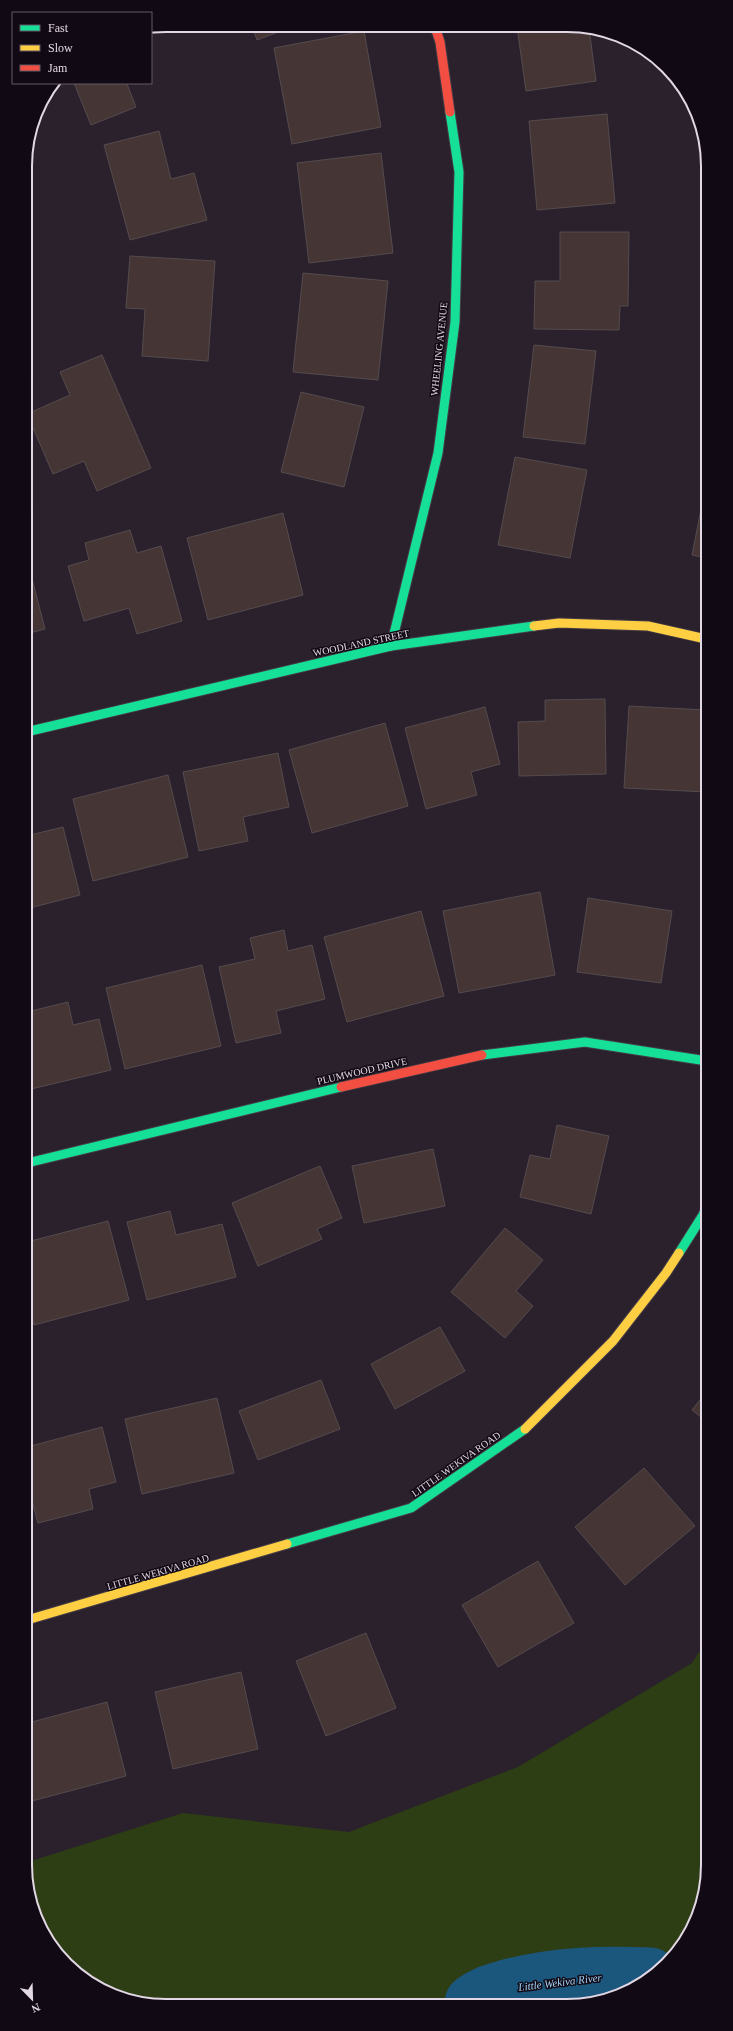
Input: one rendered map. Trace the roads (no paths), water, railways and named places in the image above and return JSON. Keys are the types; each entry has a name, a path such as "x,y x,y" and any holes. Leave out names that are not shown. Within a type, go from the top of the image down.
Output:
{"street":[{"name":"WHEELING AVENUE","path":"391,646 438,453 455,322 459,172 440,42 437,32"},
{"name":"WOODLAND STREET","path":"32,731 391,646 559,623 648,626 701,638"},
{"name":"PLUMWOOD DRIVE","path":"32,1161 295,1097 486,1054 585,1042 701,1060"},
{"name":"LITTLE WEKIVA ROAD","path":"32,1619 411,1508 522,1432 613,1341 666,1273 701,1218"}],"waterway":[{"name":"Little Wekiva River","path":"480,1999 507,1989 543,1981 596,1976 640,1977"}]}
